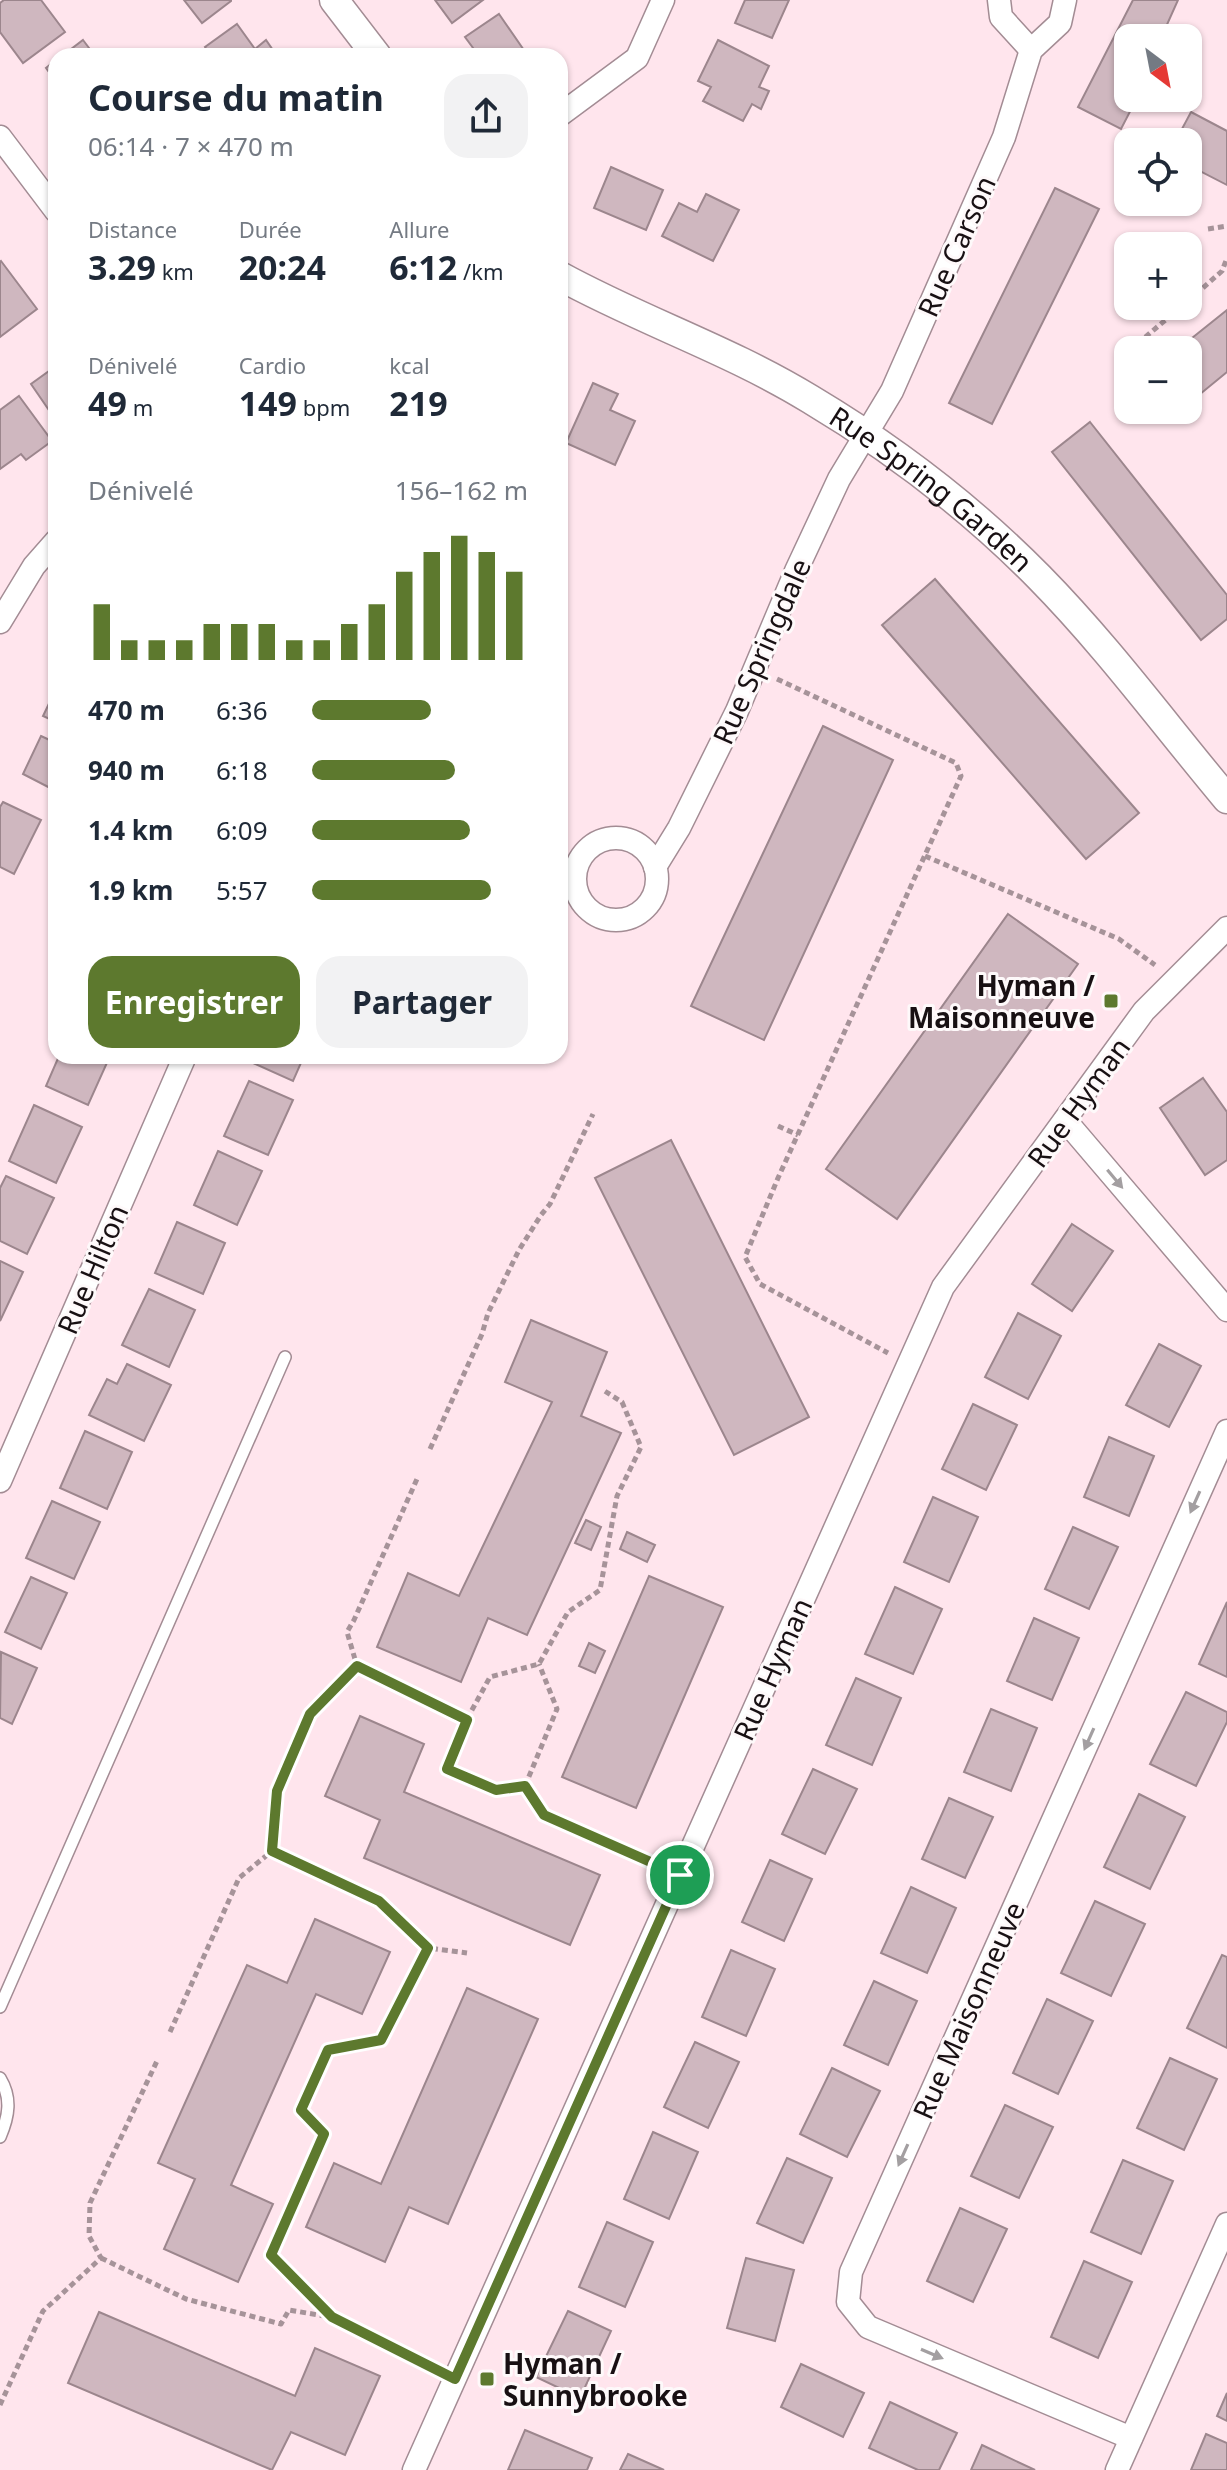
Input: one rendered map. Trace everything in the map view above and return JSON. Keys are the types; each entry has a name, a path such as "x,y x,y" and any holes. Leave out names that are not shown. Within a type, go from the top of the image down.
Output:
{"street":[{"path":"334,0 371,48"},
{"path":"568,109 637,58 663,0"},
{"path":"999,0 1001,17 1031,50"},
{"name":"Rue Carson","path":"866,436 892,391 1004,137 1031,50 1060,23 1065,0"},
{"path":"0,137 48,200"},
{"name":"Rue Spring Garden","path":"568,280 812,399 961,507 1013,552 1093,637 1227,799"},
{"name":"Rue Springdale","path":"655,867 679,828 737,711 839,479 866,436"},
{"path":"0,622 34,566 48,550"},
{"name":"Rue Hyman","path":"414,2470 943,1287 1144,1011 1227,928"},
{"name":"Rue Hilton","path":"0,1481 182,1064"},
{"path":"1065,1120 1227,1310"},
{"name":"Rue Maisonneuve","path":"1131,2438 868,2327 848,2302 851,2272 1227,1431"},
{"path":"1117,2470 1227,2224"}],"lane":[{"path":"0,2007 285,1357"},
{"path":"0,2078 9,2093 7,2120 0,2137"}],"path":[{"path":"1208,229 1227,226"},
{"path":"1202,289 1222,271 1227,258"},
{"path":"1147,336 1165,320"},
{"path":"755,668 956,763 961,776 745,1257 760,1284 908,1365"},
{"path":"925,856 1119,939 1175,980"},
{"path":"430,1449 482,1334 488,1313 519,1250 550,1204 593,1114"},
{"path":"778,1126 798,1135"},
{"path":"525,1786 496,1790 447,1769 467,1720 490,1677 539,1664 568,1612 600,1590 617,1496 641,1447 622,1402 603,1390"},
{"path":"417,1479 347,1632 357,1666 467,1720"},
{"path":"525,1786 557,1709 539,1664"},
{"path":"170,2032 239,1878 272,1851 277,1791 310,1714 357,1666"},
{"path":"525,1786 544,1815 680,1875"},
{"path":"272,1851 379,1901 428,1948 467,1953"},
{"path":"332,2317 271,2255 324,2134 301,2110 328,2050 381,2040 428,1948"},
{"path":"157,2061 90,2203 89,2236 101,2258 186,2299 281,2324 289,2310 332,2317 455,2379"},
{"path":"0,2405 43,2311 101,2258"}],"building":[{"path":"4,0 41,0 65,32 23,63 0,32 0,3"},
{"path":"184,0 231,0 231,1 202,23"},
{"path":"435,0 483,0 452,23"},
{"path":"745,0 789,0 772,38 735,23"},
{"path":"1133,0 1178,0 1167,24 1121,24"},
{"path":"499,14 522,48 473,48 465,37"},
{"path":"237,24 254,48 206,48"},
{"path":"1114,37 1114,112 1130,112 1119,128 1078,107"},
{"path":"83,40 89,48 72,48"},
{"path":"266,40 272,48 256,48"},
{"path":"718,40 769,66 759,87 769,91 761,109 752,104 743,121 703,101 711,87 698,81"},
{"path":"1191,112 1227,131 1227,185 1202,172 1202,128 1182,128"},
{"path":"611,167 663,190 646,230 594,208"},
{"path":"1055,188 1099,209 992,424 949,403"},
{"path":"706,194 739,210 713,261 662,236 679,203 697,212"},
{"path":"0,262 37,309 0,337"},
{"path":"1227,310 1227,372 1202,393 1202,336 1194,336"},
{"path":"48,372 48,409 31,384"},
{"path":"593,383 618,394 610,410 635,421 615,465 568,444"},
{"path":"19,396 48,436 48,444 26,460 21,454 0,469 0,410"},
{"path":"1090,422 1227,595 1227,619 1201,640 1052,452"},
{"path":"935,579 1139,813 1086,859 882,625"},
{"path":"823,726 893,760 764,1040 691,1006"},
{"path":"41,736 48,739 48,787 23,774"},
{"path":"3,802 41,820 14,874 0,867 0,807"},
{"path":"1008,914 1078,964 897,1219 826,1169"},
{"path":"56,1064 106,1064 88,1105 46,1086"},
{"path":"255,1064 300,1064 293,1081"},
{"path":"1203,1078 1227,1112 1227,1160 1205,1175 1160,1108"},
{"path":"249,1081 293,1100 268,1155 224,1136"},
{"path":"34,1105 82,1127 56,1183 9,1161"},
{"path":"671,1140 809,1417 734,1455 595,1178"},
{"path":"218,1151 262,1171 237,1225 194,1205"},
{"path":"6,1176 54,1198 27,1254 0,1241 0,1188"},
{"path":"177,1222 225,1243 203,1294 155,1273"},
{"path":"1072,1224 1113,1251 1072,1311 1032,1284"},
{"path":"0,1261 23,1272 0,1321"},
{"path":"149,1289 195,1310 169,1367 122,1345"},
{"path":"1018,1313 1061,1336 1028,1399 985,1377"},
{"path":"531,1320 607,1352 581,1416 621,1433 527,1635 488,1618 461,1682 377,1647 408,1573 459,1596 552,1402 505,1382"},
{"path":"1159,1344 1201,1366 1169,1427 1126,1405"},
{"path":"127,1364 171,1385 144,1441 89,1415 107,1379 117,1384"},
{"path":"973,1404 1017,1425 986,1490 942,1469"},
{"path":"85,1431 132,1452 107,1509 60,1488"},
{"path":"1109,1437 1154,1456 1129,1516 1084,1497"},
{"path":"933,1497 978,1517 949,1582 904,1562"},
{"path":"52,1501 100,1522 74,1579 26,1558"},
{"path":"586,1520 601,1527 591,1550 575,1543"},
{"path":"1073,1527 1118,1547 1089,1609 1045,1589"},
{"path":"627,1532 655,1545 647,1562 620,1549"},
{"path":"649,1576 723,1607 636,1808 562,1777"},
{"path":"31,1577 67,1593 41,1649 5,1632"},
{"path":"895,1587 942,1609 913,1674 865,1654"},
{"path":"1227,1602 1227,1677 1199,1664"},
{"path":"1034,1618 1079,1638 1052,1700 1007,1681"},
{"path":"589,1643 605,1651 595,1673 579,1666"},
{"path":"1,1652 37,1668 12,1724 0,1718"},
{"path":"856,1678 901,1698 872,1765 826,1745"},
{"path":"1186,1692 1227,1712 1227,1722 1196,1786 1150,1764"},
{"path":"991,1709 1037,1728 1011,1791 964,1772"},
{"path":"360,1716 424,1744 404,1792 600,1875 570,1945 364,1858 380,1820 325,1796"},
{"path":"813,1769 857,1789 825,1854 782,1834"},
{"path":"1139,1794 1185,1817 1150,1889 1104,1867"},
{"path":"949,1798 993,1817 965,1878 922,1859"},
{"path":"770,1860 812,1879 784,1941 742,1922"},
{"path":"911,1887 956,1908 927,1973 881,1953"},
{"path":"1095,1901 1145,1924 1111,1996 1061,1973"},
{"path":"315,1919 390,1952 362,2014 316,1994 231,2185 273,2204 238,2282 164,2249 195,2179 158,2163 247,1965 287,1983"},
{"path":"731,1950 775,1969 746,2036 702,2017"},
{"path":"1222,1955 1227,1957 1227,2048 1187,2028"},
{"path":"874,1981 917,2001 888,2065 844,2045"},
{"path":"467,1988 538,2019 448,2224 409,2207 385,2262 306,2227 334,2163 381,2184"},
{"path":"1047,1999 1093,2021 1058,2094 1013,2073"},
{"path":"695,2042 739,2062 708,2128 664,2107"},
{"path":"1170,2058 1217,2079 1184,2150 1137,2128"},
{"path":"832,2068 880,2091 847,2157 800,2134"},
{"path":"1005,2105 1053,2127 1019,2198 971,2176"},
{"path":"653,2132 698,2152 669,2219 624,2199"},
{"path":"787,2158 832,2178 803,2243 757,2223"},
{"path":"1123,2160 1173,2181 1141,2254 1091,2232"},
{"path":"960,2208 1007,2229 973,2302 927,2281"},
{"path":"607,2222 653,2242 625,2307 579,2287"},
{"path":"746,2258 794,2270 775,2341 727,2328"},
{"path":"1084,2261 1132,2282 1098,2358 1051,2337"},
{"path":"568,2311 611,2331 580,2398 536,2377"},
{"path":"99,2312 295,2396 315,2348 380,2376 345,2455 291,2432 272,2470 68,2383"},
{"path":"801,2364 864,2393 843,2437 781,2407"},
{"path":"1227,2393 1227,2421 1217,2416"},
{"path":"890,2402 957,2433 939,2470 918,2470 869,2448"},
{"path":"525,2430 592,2458 587,2470 508,2470"},
{"path":"1206,2434 1227,2443 1227,2470 1191,2470"},
{"path":"982,2445 1035,2470 971,2470"},
{"path":"628,2454 664,2470 620,2470"}],"place":[{"name":"Hyman / Maisonneuve","path":"1111,1001"},
{"name":"Hyman / Sunnybrooke","path":"487,2379"}],"route":[{"path":"357,1666 467,1720 447,1769 496,1790 525,1786 544,1815 680,1875 455,2379 332,2317 271,2255 324,2134 301,2110 328,2050 381,2040 428,1948 379,1901 272,1851 277,1791 310,1714 357,1666"}]}
